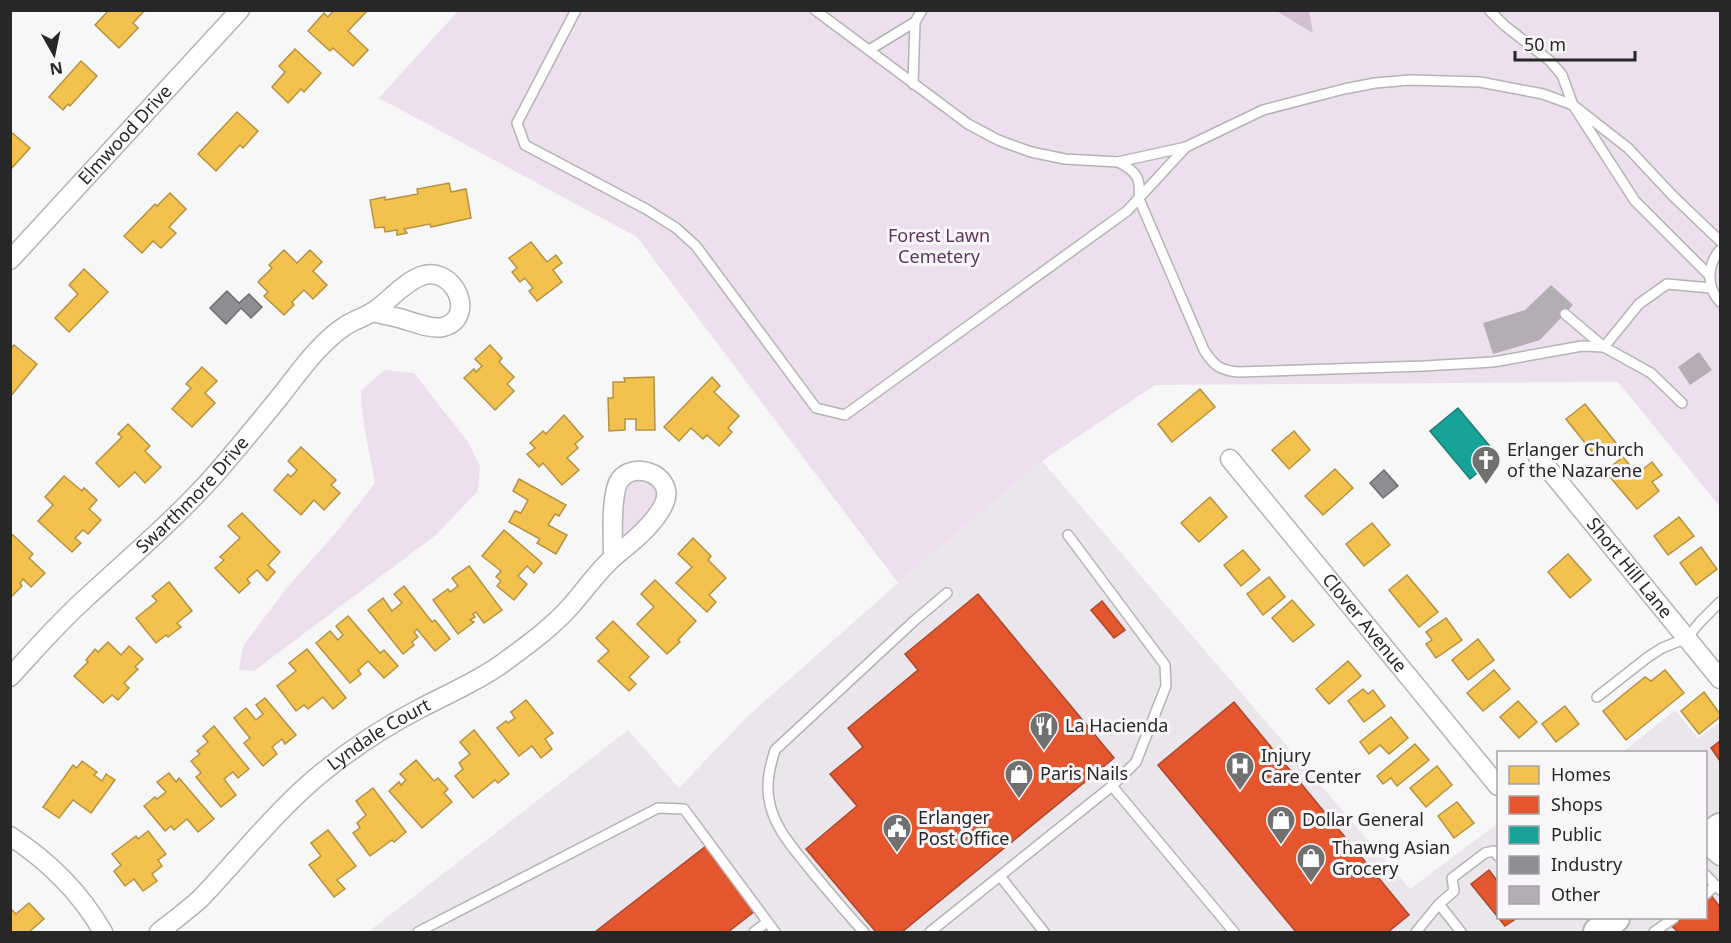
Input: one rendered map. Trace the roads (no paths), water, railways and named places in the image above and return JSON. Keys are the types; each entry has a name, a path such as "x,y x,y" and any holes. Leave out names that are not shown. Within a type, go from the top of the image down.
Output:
{"main road":[{"path":"1707,841 1720,828"}],"street":[{"name":"Elmwood Drive","path":"10,260 240,10"},
{"name":"Swarthmore Drive","path":"10,677 84,599 166,526 210,481 314,354 346,325 372,312"},
{"name":"Short Hill Lane","path":"1537,455 1720,679"},
{"name":"Clover Avenue","path":"1230,459 1497,785"},
{"name":"Lyndale Court","path":"159,933 199,900 286,804 324,771 367,739 398,720 473,682 534,640 567,610 613,557"},
{"path":"10,836 47,862 67,882 103,933"},
{"path":"1707,843 1720,856"}],"lane":[{"path":"576,10 517,123 525,145 646,209 683,234 696,246 816,408 846,415 1117,218 1139,199 1186,147"},
{"path":"815,10 968,124 998,140 1031,152 1065,159 1118,162 1186,147 1263,110 1375,83 1410,80 1480,82 1543,94 1573,105 1628,148 1720,241"},
{"path":"913,84 915,22 922,10"},
{"path":"1489,10 1504,25 1550,61 1562,75 1573,105 1635,201 1709,275"},
{"path":"869,50 915,22"},
{"path":"1118,162 1130,168 1137,176 1140,187 1139,199 1204,350 1210,360 1223,370 1238,372 1493,362 1582,346 1604,347"},
{"path":"1720,250 1712,262 1709,275 1711,288 1720,302"},
{"path":"1604,347 1639,304 1667,284 1711,288"},
{"path":"1565,314 1604,347 1651,373 1682,403"},
{"path":"930,933 1112,786 1136,762 1166,686 1165,665 1068,535"},
{"path":"864,933 789,843 774,820 768,799 768,774 775,750 914,621 947,594"},
{"path":"1597,697 1648,657 1662,648 1688,638 1720,602"},
{"path":"1112,786 1234,933"},
{"path":"418,933 658,808 684,809 775,933"},
{"path":"1416,933 1439,904 1454,891 1452,878 1485,853 1494,851 1497,855"},
{"path":"1000,876 1044,933"},
{"path":"1707,876 1718,888"},
{"path":"1439,904 1461,933"},
{"path":"1654,933 1673,919"},
{"path":"754,933 767,922"}],"place":[{"name":"Erlanger Church of the Nazarene","path":"1486,486"},
{"name":"La Hacienda","path":"1044,752"},
{"name":"Injury Care Center","path":"1240,792"},
{"name":"Paris Nails","path":"1019,800"},
{"name":"Dollar General","path":"1281,846"},
{"name":"Erlanger Post Office","path":"897,854"},
{"name":"Thawng Asian Grocery","path":"1311,884"}],"park label":[{"name":"Forest Lawn Cemetery","path":"939,246"}]}
